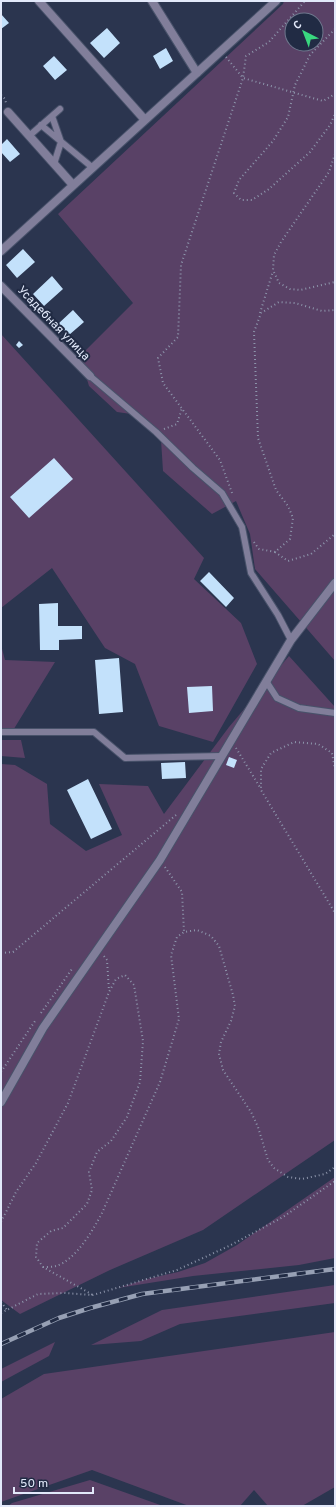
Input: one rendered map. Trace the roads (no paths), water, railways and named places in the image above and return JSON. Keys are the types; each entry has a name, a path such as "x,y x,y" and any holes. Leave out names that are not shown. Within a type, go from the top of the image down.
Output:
{"street":[{"path":"38,1 145,120"},
{"path":"152,1 197,73"},
{"path":"1,251 276,1"},
{"path":"8,112 73,185"},
{"name":"Усадебная улица","path":"1,286 90,376"},
{"path":"1,1102 43,1028 160,860 291,640 335,583"}],"lane":[{"path":"30,136 60,109"},
{"path":"52,116 61,142 54,164"},
{"path":"42,125 93,168"},
{"path":"90,376 156,432 193,468 222,493 242,527 251,573 278,614 291,640"},
{"path":"266,681 277,698 299,708 335,713"},
{"path":"1,732 94,732 125,758 222,756"}],"railway":[{"path":"1,1344 59,1318 142,1294 335,1269"}]}
